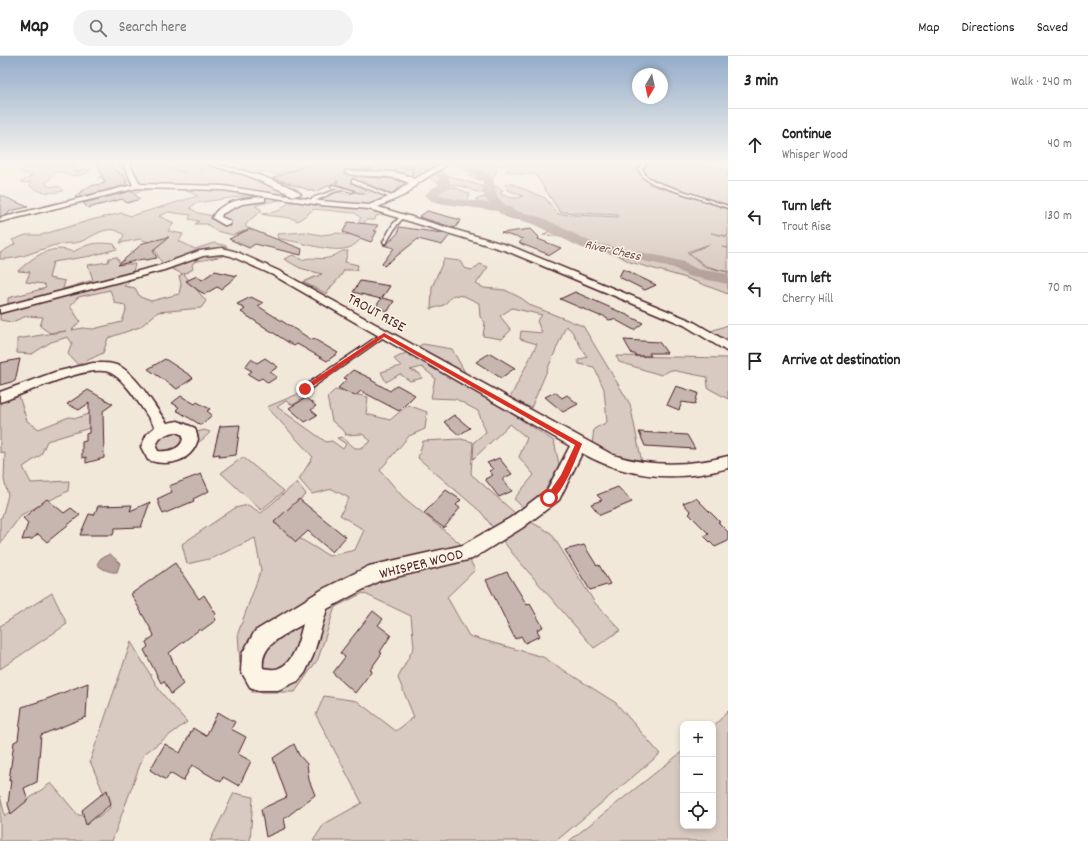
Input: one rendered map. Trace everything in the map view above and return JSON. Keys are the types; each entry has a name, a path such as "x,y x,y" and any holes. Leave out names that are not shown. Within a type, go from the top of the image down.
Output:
{"street":[{"path":"0,220 82,200"},
{"path":"227,223 216,218 218,213 228,206 252,200"},
{"path":"301,200 347,206 370,207 401,218 510,249 688,323 710,335 728,348"},
{"path":"370,207 390,200"},
{"name":"TROUT RISE","path":"0,310 161,268 202,253 222,251 234,254 276,273 579,444 612,460 643,468 683,472 713,467 728,462"},
{"path":"0,397 86,367 105,365 115,369 128,382 164,429"},
{"name":"WHISPER WOOD","path":"318,604 376,572 466,553 516,523 553,495 579,444"}],"lane":[{"path":"706,200 728,207"},
{"path":"385,242 395,224 401,218"},
{"path":"305,389 384,335"}],"shaded area":[{"path":"186,200 219,200 196,203 190,208 198,213 213,216 219,209 235,200 280,200 255,206 262,210 245,226 250,229 233,235 216,231 207,224 195,224 199,221 189,219 191,215 168,212 159,216 174,223 168,231 183,234 179,241 195,249 214,243 227,246 223,256 194,262 192,265 193,269 184,274 206,301 201,308 158,312 140,327 108,338 103,353 78,365 68,354 72,343 68,337 51,342 32,354 17,353 17,339 66,331 50,333 40,326 43,317 27,316 12,322 0,320 0,312 8,309 8,298 46,288 44,284 26,282 30,272 18,271 36,256 50,250 58,249 73,252 88,245 97,243 114,244 117,249 91,256 53,262 49,278 65,281 63,289 93,280 88,265 108,262 109,258 117,257 120,264 135,264 131,279 124,286 135,288 140,297 151,301 179,294 181,284 179,276 183,274 163,265 151,243 140,239 120,243 124,235 113,230 102,231 79,242 60,244 16,258 0,259 0,253 15,244 12,240 26,235 41,235 91,220 122,213 131,216","holes":["110,290 115,303 125,305 126,310 122,322 93,329 83,328 72,330 80,321 70,306 78,297"]},
{"path":"319,200 386,200 383,201 381,207 370,208 386,214 376,216 375,220 366,220 358,234 361,239 351,247 335,249 278,239 277,234 305,232 321,235 338,233 349,235 361,218 355,213 314,209 298,221 289,218 262,214 279,211 287,204 293,202 321,202"},
{"path":"449,200 467,200 468,202"},
{"path":"476,200 546,200 558,214 618,217 618,215 560,212 552,200 700,200 728,208 728,236 711,233 728,237 728,272 728,294 686,278 630,262 600,245 599,247 593,246 579,239 543,235 550,230 537,224 544,221 537,218 525,220 513,219 502,214 494,205 477,203","holes":["710,244 689,253 706,266 728,272 705,267 687,252"]},
{"path":"708,200 728,200 728,206"},
{"path":"343,251 348,251 345,262 358,265 357,270 344,270 327,294 303,282 322,274 300,268 284,259 293,255 302,260 308,258 328,258"},
{"path":"444,259 460,261 464,268 472,270 480,264 488,267 476,284 484,288 505,290 521,298 532,306 583,326 630,404 642,463 613,455 592,444 594,429 607,422 604,389 594,367 579,364 578,360 587,357 571,330 566,326 531,408 510,398 537,344 520,339 521,331 542,333 537,321 542,315 512,308 500,316 511,330 502,339 483,336 485,322 480,317 479,303 464,296 453,295 444,305 431,309 432,287"},
{"path":"728,325 728,338 722,339 711,331"},
{"path":"423,344 452,349 467,376 483,395 554,441 559,464 548,488 525,509 514,499 534,475 519,457 527,438 510,424 473,459 474,442 486,432 478,411 456,399 431,398 435,378 422,367 410,370 419,373 422,378 410,381 400,374 386,382 381,372 401,366 394,359"},
{"path":"616,356 728,358 728,399 708,388 707,377 671,370 661,375 619,362"},
{"path":"17,390 27,421 39,429 69,417 77,418 95,412 93,427 47,441 41,455 23,467 31,483 69,481 68,491 21,515 0,544 0,518 2,517 8,495 4,480 5,453 0,452 0,395"},
{"path":"335,390 368,397 366,414 390,420 408,405 427,412 425,429 409,436 380,470 403,497 462,545 475,570 447,597 469,636 543,657 616,703 660,754 556,841 313,841 324,824 362,803 316,715 324,696 357,701 396,731 414,717 398,678 414,647 411,616 363,593 335,607 318,659 295,692 252,692 240,663 238,633 261,570 255,538 213,558 187,564 182,544 235,508 248,505 261,513 297,482 306,494 274,523 329,556 355,550 364,530 340,515 349,498 332,489 312,494 299,479 313,457 267,407 298,394 306,397 293,405 286,401 277,407 326,442 332,441 343,449 346,444 337,438 342,437 355,448 361,448 371,441 362,434 345,435 346,433 332,421 327,397"},
{"path":"171,429 188,435 204,430 210,432 193,446 186,459 169,464 164,456 155,454 154,440"},
{"path":"461,439 473,442 471,474 516,514 551,533 595,603 621,630 594,648 513,554 481,512 418,458 423,441"},
{"path":"243,457 284,491 261,510 221,473"},
{"path":"110,554 120,563 117,572 112,572 101,568 97,564 101,558"},
{"path":"52,593 67,624 0,669 0,626"},
{"path":"131,642 160,691 187,722 144,754 112,841 0,841 0,796 5,816 51,783 78,815 98,817 110,808 90,761"},
{"path":"728,711 728,841 569,841 680,753 680,829 716,829 716,724"},
{"path":"234,793 253,797 250,841 210,841"}],"building":[{"path":"0,200 11,200 28,207 10,211 7,215 0,216"},
{"path":"96,200 120,200 88,208 83,203"},
{"path":"123,200 138,200 127,203"},
{"path":"427,211 461,220 455,228 419,217"},
{"path":"348,222 378,225 374,231 377,231 371,242 343,232"},
{"path":"399,227 450,235 442,245 418,239 384,266 382,264 394,248 383,245 387,244 398,233"},
{"path":"250,229 302,249 301,255 255,244 249,248 229,239"},
{"path":"531,229 539,237 538,239 561,248 550,255 519,243 523,239 501,233"},
{"path":"169,237 153,250 157,258 146,260 143,259 118,265 143,243"},
{"path":"623,269 656,285 645,290 619,277"},
{"path":"215,271 237,276 221,289 217,287 205,294 186,281 197,276 202,280"},
{"path":"360,281 390,286 382,298 394,301 388,311 375,308 381,299 353,292"},
{"path":"575,292 643,323 634,330 614,319 609,320 602,315 600,316 560,299"},
{"path":"251,297 263,303 258,306 312,340 314,339 338,353 327,361 297,344 294,346 241,312 245,309 237,304"},
{"path":"624,340 659,342 667,353 649,353 651,356 636,356 635,354 632,354"},
{"path":"490,353 515,368 501,378 476,362"},
{"path":"265,358 278,367 270,372 277,377 268,383 262,378 258,380 248,374 252,371 245,367 251,359 257,363"},
{"path":"20,359 15,381 0,385 0,363"},
{"path":"165,359 193,378 177,389 148,369"},
{"path":"353,370 372,379 371,380 390,391 397,385 415,395 399,411 361,391 355,396 338,388 347,379 344,378"},
{"path":"676,386 698,393 695,404 682,402 679,410 667,405"},
{"path":"88,390 113,404 103,411 104,458 86,463 86,457 82,458 82,442 86,441 86,434 89,433 89,403 79,410 67,404"},
{"path":"555,392 562,398 567,395 578,404 563,412 545,397"},
{"path":"181,396 195,404 197,402 210,409 207,411 212,415 201,425 176,410 179,407 172,403"},
{"path":"306,398 316,406 311,410 317,415 305,422 289,408"},
{"path":"454,415 470,428 459,435 444,422"},
{"path":"240,425 236,455 219,457 220,454 213,455 220,426"},
{"path":"639,432 687,435 695,449 645,446"},
{"path":"499,458 512,474 502,479 512,491 499,497 485,479 493,475 489,471 493,469 487,463"},
{"path":"201,474 209,491 193,499 194,501 163,514 157,499 172,492 169,486"},
{"path":"618,487 632,502 600,515 591,504 602,500 597,495"},
{"path":"446,490 461,500 456,505 460,508 444,528 424,513"},
{"path":"696,498 728,532 728,541 715,547 704,536 709,534 689,514 691,512 683,503"},
{"path":"47,499 64,513 71,508 80,515 47,542 38,534 32,539 22,540 28,523 23,518"},
{"path":"299,499 346,537 332,552 308,531 296,542 274,522"},
{"path":"150,502 141,527 115,528 113,535 80,535 89,514 94,515 98,506 132,505 130,511"},
{"path":"584,545 597,566 599,565 610,584 590,590 565,550"},
{"path":"175,563 199,599 204,595 216,614 214,616 216,620 201,631 200,629 169,653 183,684 171,694 164,681 161,683 144,650 148,647 146,642 154,636 131,594"},
{"path":"507,572 527,605 530,604 543,627 537,630 540,636 525,643 521,636 515,639 486,580"},
{"path":"373,611 383,619 378,625 391,635 380,652 382,653 370,670 372,671 355,693 333,673 345,657 340,653"},
{"path":"88,683 86,717 41,735 37,782 24,788 28,800 11,814 8,804 11,780 9,781 14,742 18,740 22,707"},
{"path":"218,712 235,722 231,729 246,737 238,754 251,761 239,786 223,777 221,782 192,765 183,781 170,773 166,780 150,770 165,744 180,753 193,728 206,736"},
{"path":"294,744 299,755 307,764 309,780 315,795 284,819 286,828 266,837 261,809 287,797 273,758"},
{"path":"107,790 111,804 86,825 82,810"}],"waterway":[{"name":"River Chess","path":"443,200 501,208"},
{"name":"River Chess","path":"493,200 501,208"},
{"name":"River Chess","path":"501,208 513,214 538,221 587,245 660,260 679,265 693,273 728,279"}],"route":[{"path":"305,389 384,335 579,444 564,477 553,495 549,498"}]}
